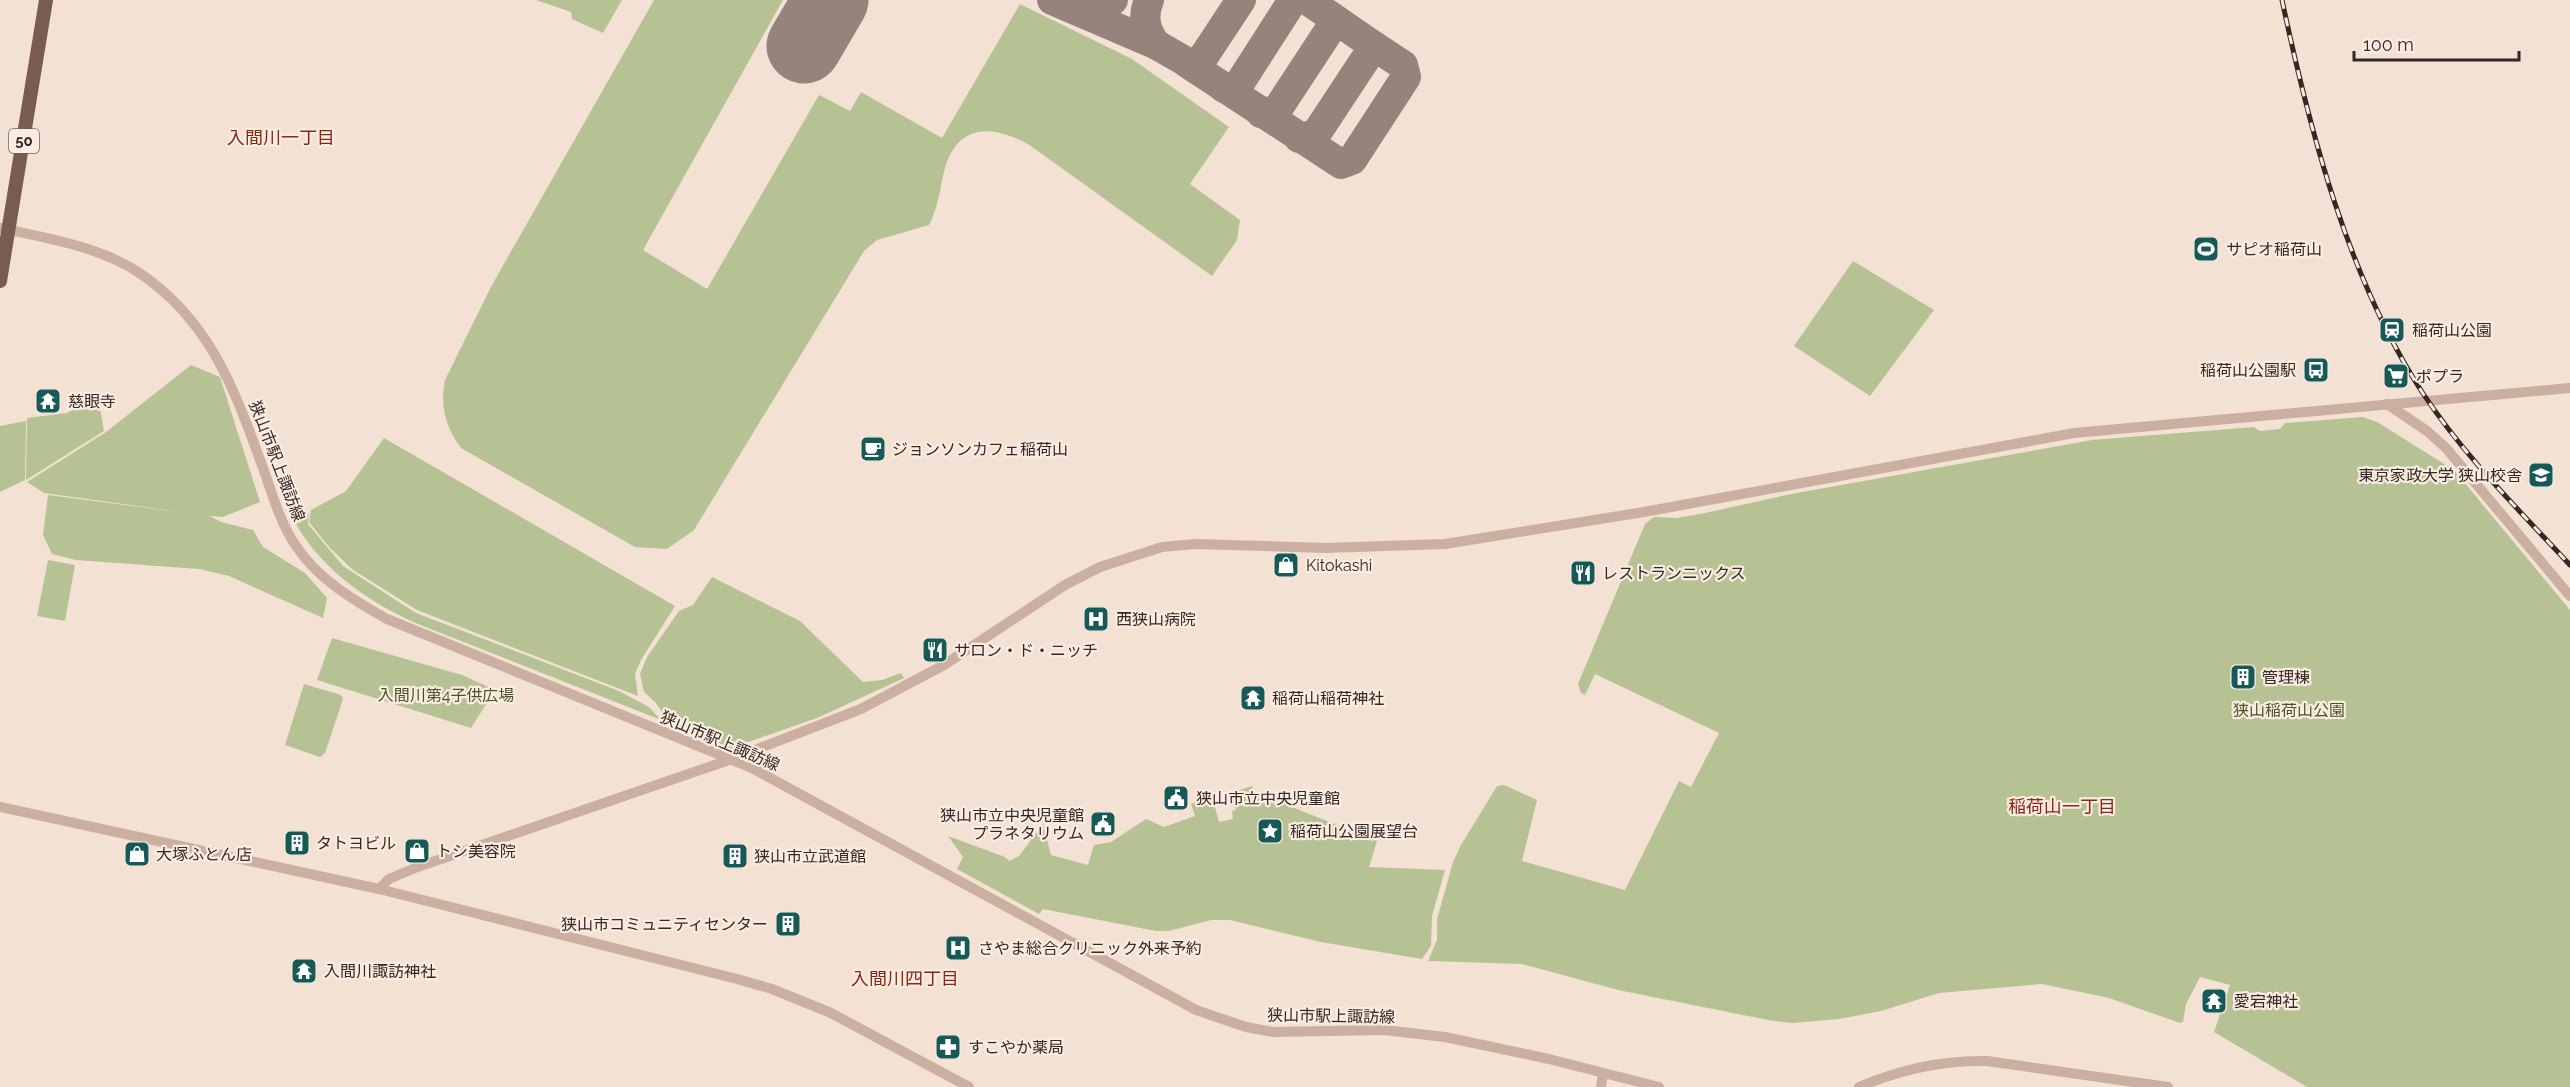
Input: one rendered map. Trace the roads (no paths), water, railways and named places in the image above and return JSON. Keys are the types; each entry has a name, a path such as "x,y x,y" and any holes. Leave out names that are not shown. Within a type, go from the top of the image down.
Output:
{"main road":[{"name":"50","path":"0,281 5,229 46,0"}],"street":[{"name":"狭山市駅上諏訪線","path":"5,229 77,246 116,261 137,272 188,316 226,372 287,531 307,560 337,588 387,620 752,768 1036,924 1196,1010 1220,1020 1273,1032 1384,1030 1445,1037 1659,1087"},
{"path":"379,889 389,879 415,868 729,759 861,710 944,665 1065,585 1100,567 1162,548 1195,544 1326,548 1445,544 1644,512 2055,435 2570,388"},
{"path":"2386,404 2446,448 2570,596"},
{"path":"0,807 379,889 772,989 857,1025 969,1087"},
{"path":"1859,1087 1891,1074 1936,1062 1957,1060 1987,1061 2169,1087"},
{"path":"1601,1087 1603,1073"}],"railway":[{"path":"2282,0 2305,101 2335,203 2373,301 2396,348 2438,416 2493,482 2570,565"}],"place":[{"name":"サピオ稲荷山","path":"2206,249"},
{"name":"稲荷山公園","path":"2392,330"},
{"name":"稲荷山公園駅","path":"2316,370"},
{"name":"ポプラ","path":"2396,376"},
{"name":"慈眼寺","path":"48,401"},
{"name":"ジョンソンカフェ稲荷山","path":"873,449"},
{"name":"東京家政大学 狭山校舎","path":"2541,475"},
{"name":"Kitokashi","path":"1286,565"},
{"name":"レストランニックス","path":"1583,573"},
{"name":"西狭山病院","path":"1096,619"},
{"name":"サロン・ド・ニッチ","path":"935,650"},
{"name":"管理棟","path":"2243,677"},
{"name":"稲荷山稲荷神社","path":"1253,698"},
{"name":"狭山市立中央児童館","path":"1176,798"},
{"name":"狭山市立中央児童館 プラネタリウム","path":"1103,824"},
{"name":"稲荷山公園展望台","path":"1270,831"},
{"name":"タトヨビル","path":"297,843"},
{"name":"トシ美容院","path":"417,851"},
{"name":"大塚ふとん店","path":"137,854"},
{"name":"狭山市立武道館","path":"735,856"},
{"name":"狭山市コミュニティセンター","path":"788,924"},
{"name":"さやま総合クリニック外来予約","path":"958,948"},
{"name":"入間川諏訪神社","path":"304,971"},
{"name":"愛宕神社","path":"2214,1001"},
{"name":"すこやか薬局","path":"948,1047"}],"district":[{"name":"入間川一丁目","path":"281,137"},
{"name":"稲荷山一丁目","path":"2062,806"},
{"name":"入間川四丁目","path":"905,978"}],"park label":[{"name":"入間川第4子供広場","path":"446,695"},
{"name":"狭山稲荷山公園","path":"2289,710"}]}
